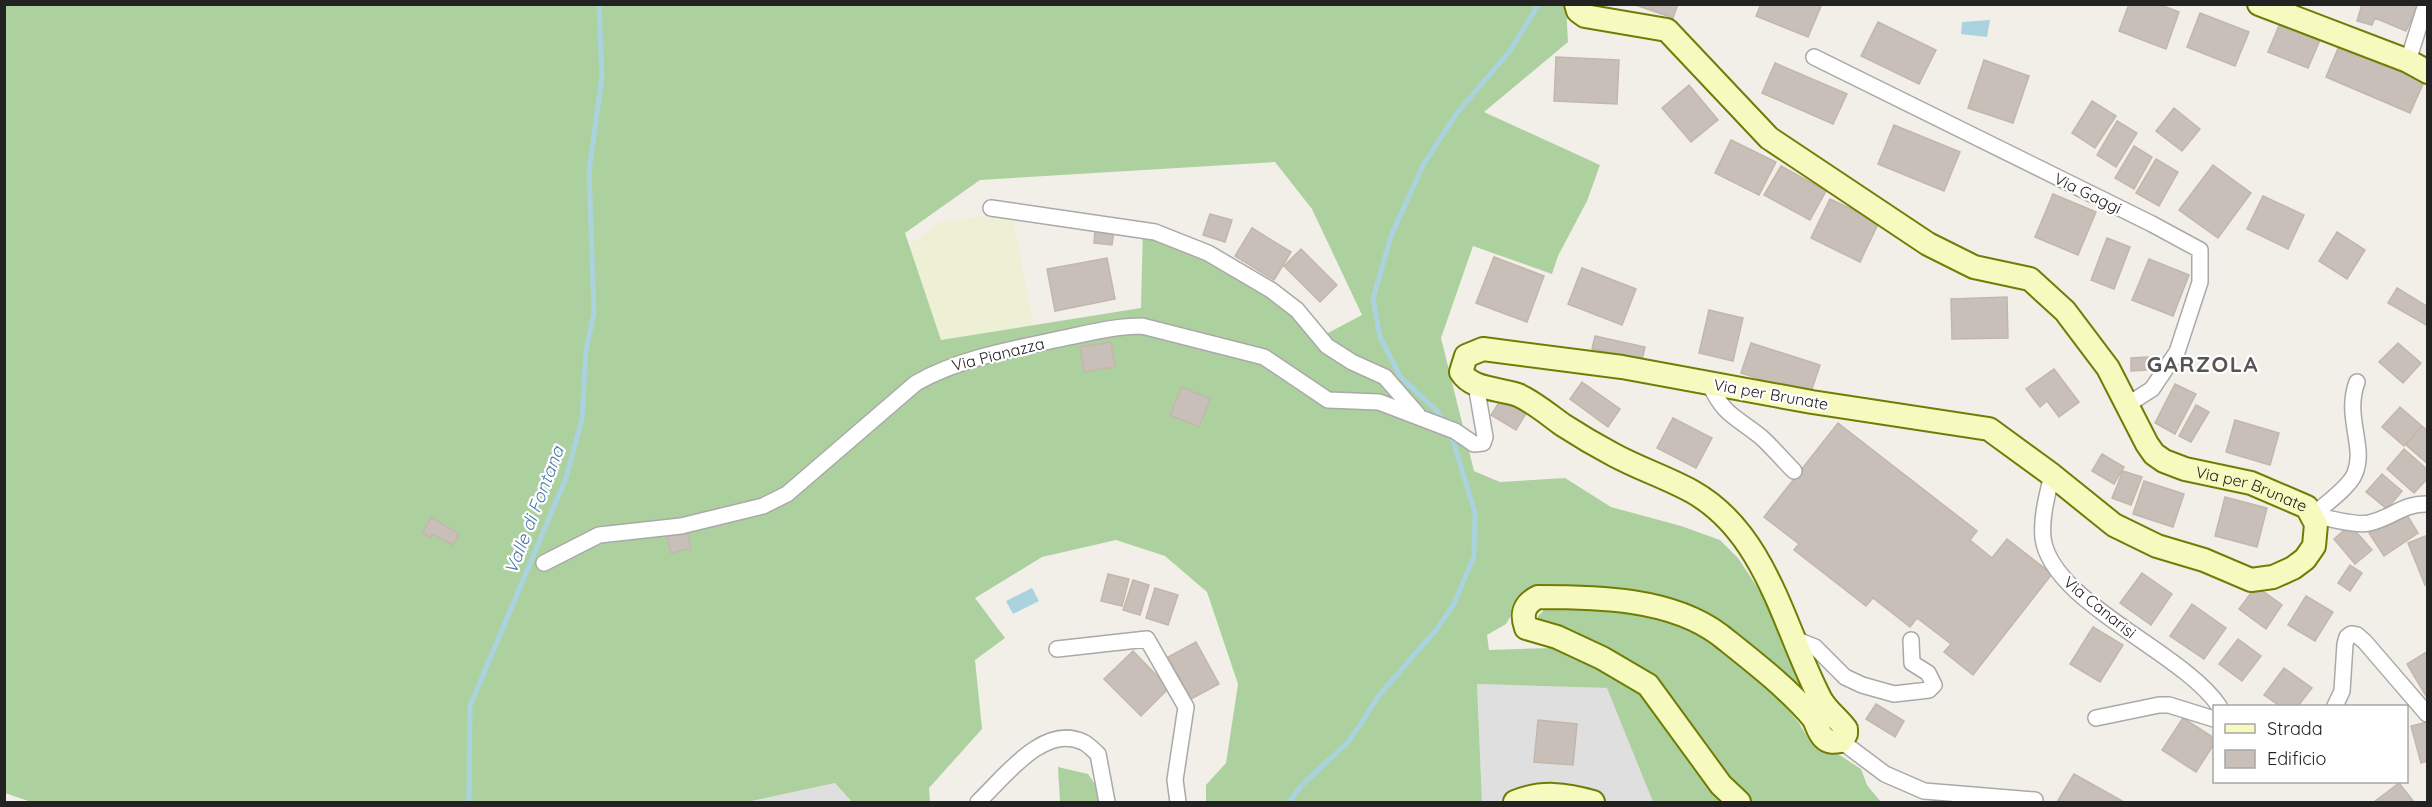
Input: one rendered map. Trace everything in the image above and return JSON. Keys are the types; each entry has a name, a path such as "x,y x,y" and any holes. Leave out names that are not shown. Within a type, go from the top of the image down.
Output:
{"street":[{"name":"Via per Brunate","path":"1476,385 1466,379 1461,372 1462,364 1466,356 1483,349 1622,367 1812,402 1989,429 2052,475 2114,525 2157,546 2204,561 2251,580 2273,578 2305,559 2314,546 2316,536 2313,515 2307,507 2251,483 2185,469 2164,461 2154,454 2108,368 2065,311 2030,279 1974,267 1928,244 1769,138 1666,30 1585,16 1578,10 1576,4"},
{"path":"2259,4 2408,61 2427,72"},
{"path":"2408,61 2427,4"},
{"name":"Via Gaggi","path":"1814,57 2200,250 2200,282 2177,352 2152,389 2127,405"},
{"name":"Via Pianazza","path":"991,208 1155,232 1208,253 1271,290 1297,310 1327,346 1352,362 1385,377 1418,415"},
{"name":"Via Pianazza","path":"544,563 599,535 681,526 763,506 794,488 916,383 934,373 952,365 1126,326 1142,326 1264,357 1328,400 1379,402 1455,431 1474,444 1483,443 1485,438 1476,385"},
{"path":"2313,515 2355,474 2358,456 2351,412 2351,396 2357,382"},
{"path":"1709,383 1719,403 1726,411 1761,437 1794,471"},
{"path":"1476,385 1503,390 1523,398 1617,457 1692,492 1708,502 1728,521 1746,542 1780,601 1821,699 1846,729 1846,734 1841,741"},
{"name":"Via Canarisi","path":"2052,475 2043,511 2043,538 2048,557 2058,572 2079,593 2188,675 2218,705"},
{"path":"2313,515 2367,524 2384,519 2409,505 2427,504"},
{"path":"1739,802 1721,785 1648,685 1602,658 1566,641 1526,628 1523,620 1524,610 1530,601 1538,597 1599,600 1638,604 1686,615 1718,634 1786,691 1814,719 1823,738 1830,742 1841,741 1885,774 1924,791 2035,800"},
{"path":"2335,705 2342,691 2347,637 2357,634 2427,714"},
{"path":"1057,649 1147,639 1186,707 1175,780 1178,802"},
{"path":"1795,639 1815,647 1845,677 1862,685 1894,694 1929,690 1934,685 1928,674 1912,663 1911,640"},
{"path":"2096,718 2159,705 2169,705 2213,718"},
{"path":"978,802 1030,751 1046,742 1064,739 1083,742 1098,754 1107,802"},
{"path":"1515,802 1538,795 1557,794 1593,802"}],"shaded area":[{"path":"1477,684 1608,688 1653,802 1482,802"},
{"path":"835,783 852,802 747,802"}],"green space":[{"path":"5,4 1566,5 1568,42 1484,112 1600,165 1587,201 1558,256 1552,274 1473,246 1441,338 1474,471 1500,482 1565,478 1611,507 1681,526 1720,540 1738,558 1769,605 1820,713 1703,619 1519,602 1506,624 1487,635 1489,650 1550,648 1580,658 1639,692 1706,784 1725,802 1653,802 1607,688 1477,684 1482,802 1206,802 1206,785 1226,763 1238,684 1207,592 1165,556 1116,540 1042,557 975,598 1005,638 975,660 982,729 929,788 930,802 852,802 835,783 747,802 31,802 5,793","holes":["1275,162 1312,209 1362,315 1326,334 1292,296 1143,228 1141,308 941,340 905,233 980,180"]},
{"path":"993,215 1013,219 1034,325 941,340 909,245 940,222"},
{"path":"1548,606 1597,606 1684,622 1714,640 1780,700 1799,723 1811,743 1822,750 1838,754 1861,769 1867,785 1881,802 1748,802 1655,685 1538,622 1538,616"},
{"path":"1058,767 1088,774 1098,788 1101,802 1060,802"}],"water":[{"path":"1990,20 1987,37 1961,34 1962,22"},
{"path":"1032,588 1039,601 1013,614 1006,601"}],"building":[{"path":"1633,4 1678,4 1673,18"},
{"path":"1761,4 1822,4 1808,37 1756,16"},
{"path":"2129,4 2158,4 2179,12 2166,49 2119,31"},
{"path":"2362,4 2419,4 2406,31 2375,18 2372,25 2357,21"},
{"path":"2200,13 2249,32 2235,66 2187,47"},
{"path":"1878,22 1936,50 1919,84 1861,56"},
{"path":"2280,23 2320,40 2308,68 2268,52"},
{"path":"2339,46 2424,82 2410,113 2326,77"},
{"path":"1556,57 1619,60 1617,104 1554,101"},
{"path":"1984,60 2029,76 2013,123 1968,108"},
{"path":"1775,63 1847,94 1833,124 1762,93"},
{"path":"1689,85 1718,120 1691,142 1662,108"},
{"path":"2092,101 2116,116 2095,148 2072,133"},
{"path":"2174,108 2200,129 2182,151 2156,131"},
{"path":"2117,121 2137,133 2116,167 2097,155"},
{"path":"1894,125 1960,152 1944,191 1878,164"},
{"path":"1731,140 1776,162 1759,195 1715,173"},
{"path":"2134,146 2152,157 2134,189 2115,178"},
{"path":"2156,159 2178,172 2159,206 2136,193"},
{"path":"2213,165 2251,193 2218,238 2179,210"},
{"path":"1781,166 1826,191 1810,220 1764,195"},
{"path":"2053,194 2096,212 2078,255 2035,237"},
{"path":"2263,196 2304,215 2288,249 2247,229"},
{"path":"1830,199 1879,222 1860,262 1811,238"},
{"path":"1210,214 1232,220 1225,242 1203,235"},
{"path":"1252,228 1291,252 1274,280 1235,256"},
{"path":"1095,229 1114,231 1112,245 1094,243"},
{"path":"2337,232 2365,250 2347,279 2319,261"},
{"path":"2107,238 2130,247 2114,289 2091,280"},
{"path":"1301,249 1337,285 1320,302 1284,266"},
{"path":"1494,257 1544,276 1527,322 1476,303"},
{"path":"1107,258 1115,299 1055,311 1047,269"},
{"path":"2149,259 2189,275 2173,316 2132,300"},
{"path":"1582,268 1636,289 1622,325 1568,304"},
{"path":"2397,288 2428,307 2428,326 2388,303"},
{"path":"2007,297 2008,338 1952,339 1951,299"},
{"path":"1709,310 1743,318 1733,361 1699,353"},
{"path":"1595,336 1645,347 1642,360 1592,349"},
{"path":"1111,342 1115,367 1084,372 1080,347"},
{"path":"1751,343 1820,365 1810,395 1741,373"},
{"path":"2398,343 2421,363 2403,383 2379,362"},
{"path":"2148,357 2148,370 2131,371 2131,358"},
{"path":"2054,369 2079,402 2059,417 2047,401 2040,407 2026,389"},
{"path":"1582,382 1620,409 1608,427 1570,399"},
{"path":"2175,384 2196,394 2175,434 2155,423"},
{"path":"1182,387 1210,399 1199,427 1170,415"},
{"path":"1503,396 1527,412 1516,430 1491,415"},
{"path":"2196,405 2209,412 2191,442 2179,436"},
{"path":"2400,407 2422,426 2404,446 2382,427"},
{"path":"1673,418 1712,438 1696,468 1657,448"},
{"path":"2235,420 2279,433 2270,465 2226,452"},
{"path":"1838,423 1977,531 1970,540 1992,558 2007,539 2052,574 1973,675 1944,652 1951,644 1917,618 1910,627 1873,598 1866,606 1794,550 1799,544 1764,517"},
{"path":"2422,426 2428,431 2428,464 2406,445"},
{"path":"2404,449 2428,470 2428,478 2414,493 2387,469"},
{"path":"2102,454 2124,467 2114,484 2092,471"},
{"path":"2123,471 2142,477 2131,505 2112,498"},
{"path":"2382,474 2402,491 2387,509 2366,492"},
{"path":"2144,481 2184,494 2173,527 2133,514"},
{"path":"2225,497 2267,508 2257,547 2215,536"},
{"path":"2404,510 2418,533 2384,556 2369,533"},
{"path":"431,517 459,534 453,545 432,534 431,538 423,533"},
{"path":"2350,525 2372,550 2355,564 2334,539"},
{"path":"687,531 691,548 671,553 667,536"},
{"path":"2428,535 2428,583 2425,585 2408,543"},
{"path":"2350,565 2362,573 2350,591 2338,583"},
{"path":"2142,573 2172,594 2151,625 2120,603"},
{"path":"1108,574 1129,579 1122,606 1101,601"},
{"path":"1133,580 1149,585 1140,615 1123,610"},
{"path":"2256,586 2282,605 2266,629 2239,609"},
{"path":"1155,588 1178,595 1168,625 1146,618"},
{"path":"2306,596 2333,612 2315,641 2288,625"},
{"path":"2192,604 2226,628 2204,659 2170,636"},
{"path":"2093,627 2123,645 2100,682 2070,664"},
{"path":"2238,639 2261,656 2242,681 2219,664"},
{"path":"1196,642 1219,684 1191,699 1168,657"},
{"path":"1133,651 1169,688 1141,716 1104,679"},
{"path":"2428,651 2428,695 2426,696 2407,664"},
{"path":"2284,668 2312,688 2299,705 2279,705 2264,695"},
{"path":"1876,704 1904,721 1895,737 1866,719"},
{"path":"2183,718 2213,737 2213,746 2196,772 2162,750"},
{"path":"1538,720 1577,724 1573,765 1534,762"},
{"path":"2428,722 2428,761 2421,763 2411,726"},
{"path":"2074,774 2124,802 2057,802"},
{"path":"2399,783 2414,802 2374,802"}],"waterway":[{"name":"Valle di Fontana","path":"469,802 470,706 566,478 582,419 586,350 594,313 589,171 602,77 599,4"},
{"path":"1444,424 1437,411 1400,376 1380,337 1373,299 1391,236 1423,165 1457,113 1509,52 1539,4"},
{"path":"1289,802 1301,786 1350,740 1380,694 1436,630 1454,604 1474,556 1475,513 1451,434"}],"district":[{"name":"GARZOLA","path":"2203,364"}]}
